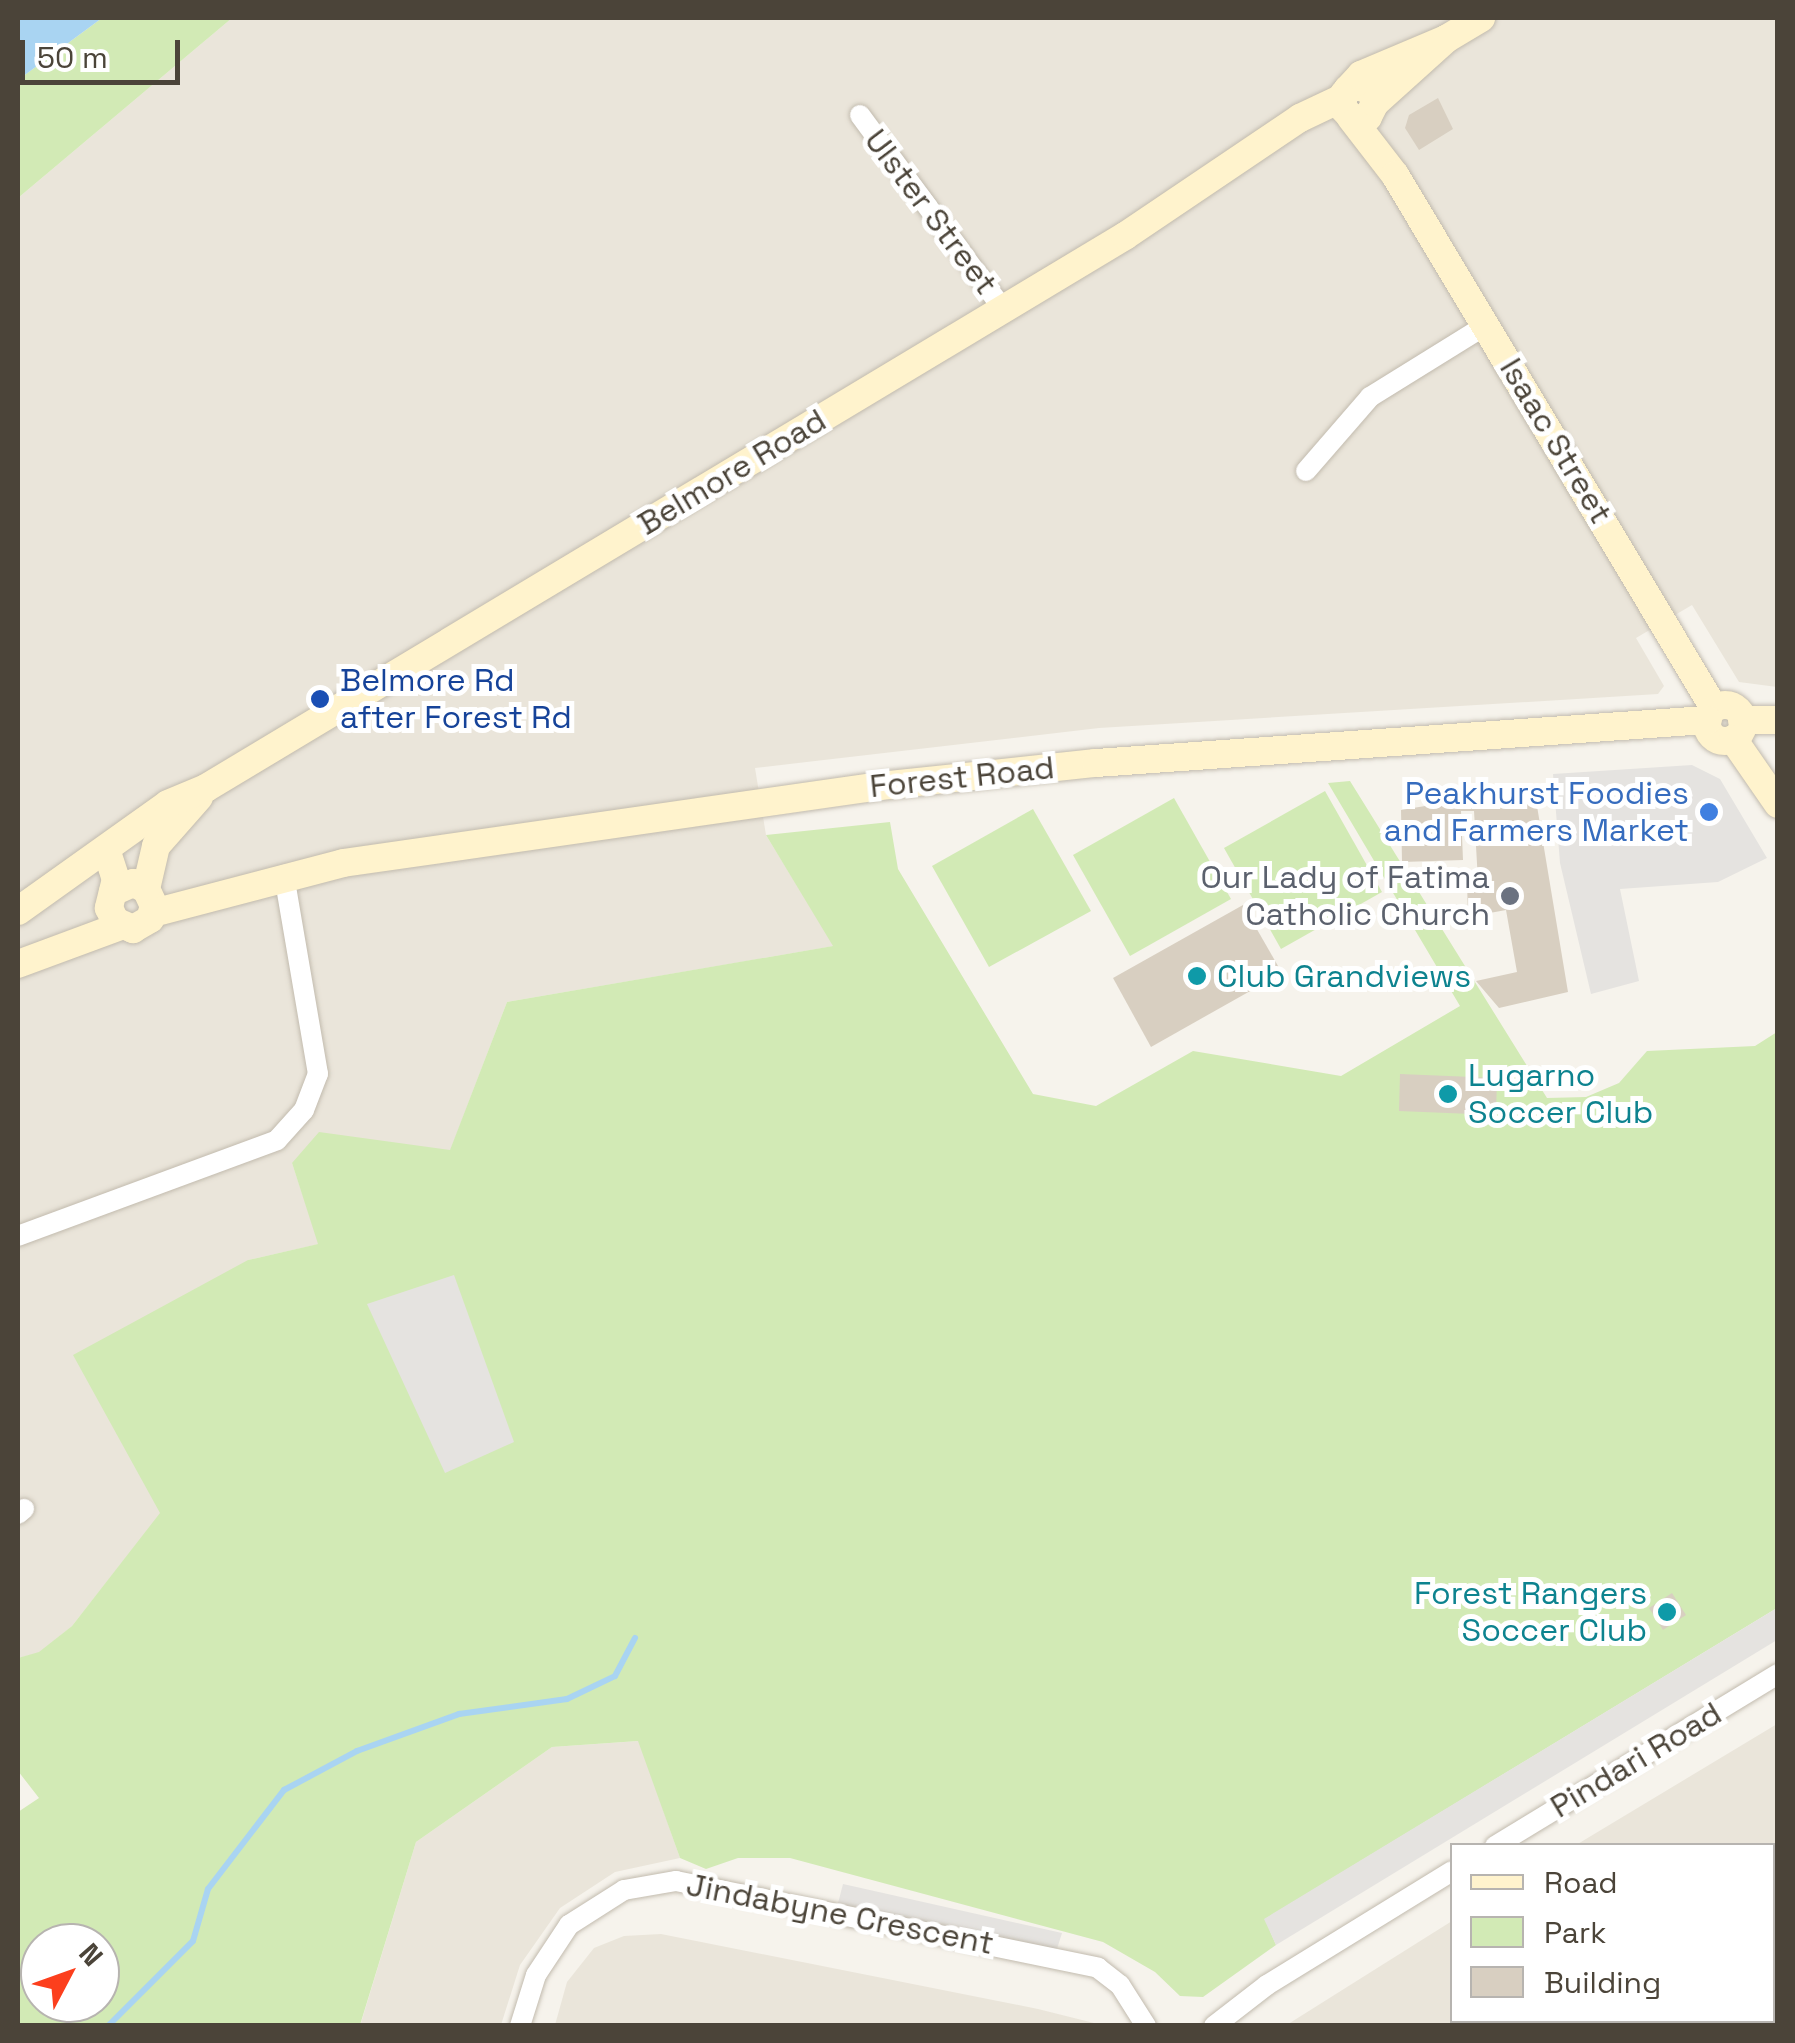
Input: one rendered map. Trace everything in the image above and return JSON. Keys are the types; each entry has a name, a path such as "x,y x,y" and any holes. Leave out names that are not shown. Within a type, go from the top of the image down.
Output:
{"street":[{"name":"Belmore Road","path":"18,911 107,852 168,804 206,788 1256,153 1280,148 1356,105 1446,38 1480,18"},
{"name":"Isaac Street","path":"1356,105 1710,714"},
{"name":"Ulster Street","path":"860,116 1003,308"},
{"path":"1306,470 1370,397 1486,325"},
{"path":"1710,714 1716,740 1778,720"},
{"name":"Forest Road","path":"149,898 224,891 284,875 509,836 1021,770 1710,714"},
{"path":"1738,730 1778,804"},
{"name":"Belmore Road","path":"149,898 156,846 206,788"},
{"path":"107,852 115,870 114,906"},
{"path":"18,1236 277,1140 304,1110 318,1074 284,875"},
{"path":"29,960 114,906 132,884 149,898 140,927 114,906"},
{"name":"Pindari Road","path":"1500,1843 1778,1674"},
{"path":"1214,2026 1450,1872"},
{"name":"Jindabyne Crescent","path":"520,2026 536,1974 569,1925 624,1890 676,1880 1098,1968 1120,1985 1146,2026"}],"shaded area":[{"path":"232,18 1777,18 1777,687 1739,682 1692,605 1636,638 1664,686 1658,694 1099,728 755,768 766,835 834,946 507,1002 450,1151 292,1163 319,1244 248,1260 161,1513 72,1626 39,1653 18,1658 18,198"},
{"path":"1692,765 1720,779 1767,858 1718,882 1620,889 1639,981 1591,994 1560,863 1553,774"},
{"path":"454,1275 514,1442 445,1473 367,1304"},
{"path":"1777,1608 1777,1640 1276,1945 1264,1919"},
{"path":"1777,1724 1777,2025 1285,2026 1450,1922 1450,2023 1775,2023 1775,1843 1579,1843"},
{"path":"639,1741 680,1858 615,1872 560,1908 520,1965 501,2025 360,2026 416,1842 552,1747"},
{"path":"843,1884 1062,1933 1054,1958 836,1911"},
{"path":"661,1934 1102,2025 555,2025 567,1982 594,1948 624,1936"}],"green space":[{"path":"102,18 232,18 18,198 18,80"},
{"path":"1350,781 1547,1098 1586,1097 1619,1083 1647,1051 1755,1046 1777,1032 1777,1608 1265,1919 1276,1945 1203,1997 1180,1996 1155,1972 1103,1942 790,1858 738,1858 706,1869 680,1858 638,1741 552,1747 416,1842 360,2025 18,2025 18,1812 39,1798 18,1771 18,1658 39,1652 72,1626 160,1513 73,1355 248,1260 318,1244 292,1163 319,1132 450,1150 507,1002 833,946 766,835 890,822 898,869 1033,1094 1096,1106 1193,1051 1341,1076 1460,1006 1328,783"},
{"path":"1325,791 1382,892 1281,949 1224,848"},
{"path":"1174,798 1231,899 1130,956 1073,855"},
{"path":"1033,809 1091,911 989,967 932,866"}],"water":[{"path":"18,18 102,18 18,80"}],"building":[{"path":"1438,98 1453,129 1419,150 1405,128 1409,115"},
{"name":"Our Lady of Fatima Catholic Church","path":"1534,788 1568,992 1499,1008 1476,981 1517,972 1506,910 1468,917 1467,882 1478,881 1474,811 1461,811 1463,860 1402,862 1401,810"},
{"name":"Club Grandviews","path":"1243,905 1282,973 1151,1047 1113,978"},
{"name":"Lugarno Soccer Club","path":"1400,1074 1497,1078 1496,1115 1399,1111"},
{"name":"Forest Rangers Soccer Club","path":"1672,1593 1686,1615 1663,1630 1649,1608"}],"waterway":[{"path":"108,2026 193,1941 208,1889 284,1790 357,1751 459,1714 567,1699 615,1676 635,1638"}],"place":[{"name":"Belmore Rd after Forest Rd","path":"320,699"},
{"name":"Peakhurst Foodies and Farmers Market","path":"1709,812"},
{"name":"Our Lady of Fatima Catholic Church","path":"1510,896"},
{"name":"Club Grandviews","path":"1197,976"},
{"name":"Lugarno Soccer Club","path":"1448,1094"},
{"name":"Forest Rangers Soccer Club","path":"1667,1612"}]}
